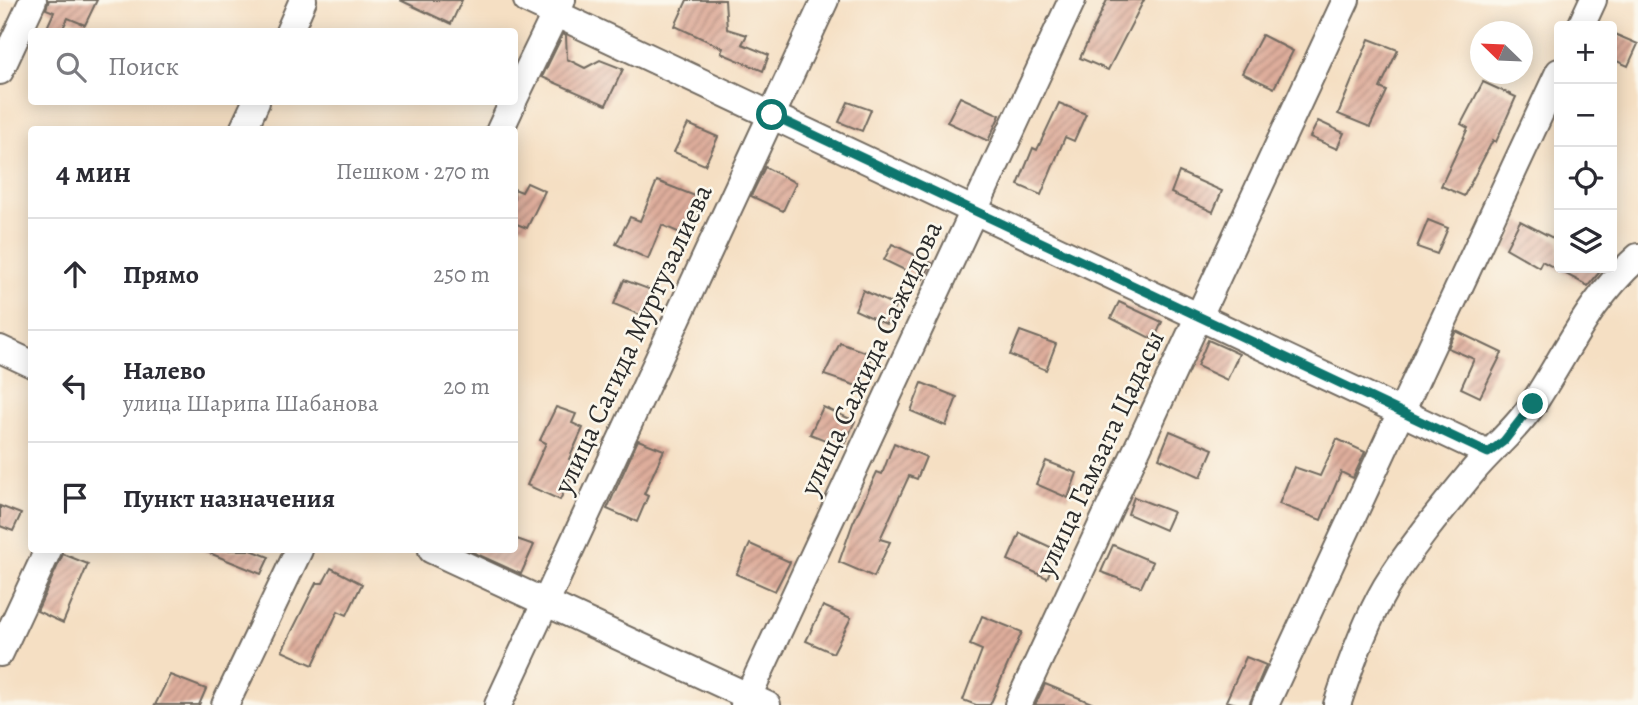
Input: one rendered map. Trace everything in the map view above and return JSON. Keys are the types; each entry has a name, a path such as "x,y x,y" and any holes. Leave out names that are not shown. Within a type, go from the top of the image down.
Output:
{"street":[{"path":"0,71 33,0"},
{"path":"291,28 303,0"},
{"path":"527,0 559,7 772,115 1488,453"},
{"name":"улица Сагида Муртузалиева","path":"498,705 825,0"},
{"name":"улица Сажида Сажидова","path":"753,702 974,210 1072,0"},
{"name":"улица Гамзата Цадасы","path":"1018,705 1346,0"},
{"path":"1583,21 1593,0"},
{"path":"518,92 559,7"},
{"path":"1265,705 1554,83"},
{"path":"245,126 255,105"},
{"path":"502,126 512,105"},
{"path":"1336,705 1353,658 1386,588 1426,529 1488,453 1504,441 1533,404 1584,317 1616,276 1638,257"},
{"path":"0,349 28,362"},
{"path":"0,653 47,553"},
{"path":"225,705 298,553"},
{"path":"439,553 753,702"}],"building":[{"path":"49,0 97,0 85,25 68,18 63,28 47,28 54,12 46,9"},
{"path":"400,0 462,0 451,24"},
{"path":"687,0 725,0 727,29 747,35 742,44 769,55 763,71 721,53 723,48 675,26"},
{"path":"1107,0 1144,0 1108,70 1080,58"},
{"path":"563,34 566,36 567,59 585,68 600,60 623,69 606,105 542,77"},
{"path":"1262,35 1293,51 1274,88 1242,73"},
{"path":"1617,35 1638,44 1628,66 1617,61"},
{"path":"1369,39 1398,50 1380,88 1387,91 1370,127 1338,114"},
{"path":"1482,84 1516,97 1496,142 1493,140 1464,196 1441,186 1468,128 1461,124"},
{"path":"960,97 1000,115 988,141 947,122"},
{"path":"848,102 871,110 862,131 839,122"},
{"path":"1059,103 1086,114 1074,141 1065,137 1041,195 1018,185 1033,148 1037,150"},
{"path":"1318,121 1344,133 1337,149 1310,137"},
{"path":"688,124 718,137 705,165 674,152"},
{"path":"765,167 796,183 783,211 751,196"},
{"path":"1179,172 1222,191 1213,212 1171,193"},
{"path":"657,181 703,199 687,236 662,225 648,259 616,244 630,217 640,221"},
{"path":"527,183 545,191 527,228 518,225 518,190 522,192"},
{"path":"1428,220 1448,228 1437,254 1417,247"},
{"path":"1520,221 1554,238 1554,268 1542,261 1539,267 1506,248"},
{"path":"892,244 932,263 923,279 884,260"},
{"path":"1564,273 1599,273 1588,286"},
{"path":"624,280 654,291 645,317 614,304"},
{"path":"863,290 896,306 886,324 855,310"},
{"path":"1119,302 1162,322 1154,340 1111,318"},
{"path":"1020,331 1056,344 1046,370 1010,355"},
{"path":"1456,331 1502,353 1480,397 1461,388 1474,359 1448,348"},
{"path":"1208,340 1239,354 1227,380 1197,366"},
{"path":"840,343 873,355 860,387 824,375"},
{"path":"922,383 957,397 946,426 911,411"},
{"path":"556,407 576,414 572,423 583,428 569,459 577,463 560,500 527,485 546,443 540,440"},
{"path":"823,407 855,421 843,447 810,434"},
{"path":"1170,431 1213,449 1201,477 1159,458"},
{"path":"1337,439 1365,452 1353,478 1341,472 1321,520 1279,504 1294,467 1320,476"},
{"path":"638,440 664,450 644,494 648,496 637,522 607,509"},
{"path":"894,443 926,457 917,479 909,476 880,539 890,542 874,577 839,562 853,523 877,472 882,474"},
{"path":"1046,461 1077,473 1068,498 1036,484"},
{"path":"1134,497 1173,512 1165,530 1128,514"},
{"path":"0,506 21,514 13,531 0,526"},
{"path":"1020,533 1059,551 1047,578 1008,560"},
{"path":"518,539 534,545 521,574 475,553 518,553"},
{"path":"750,544 790,562 775,591 736,574"},
{"path":"1113,545 1153,562 1141,587 1101,572"},
{"path":"209,553 259,553 269,557 261,574"},
{"path":"63,554 88,564 63,623 37,611"},
{"path":"331,568 362,584 347,615 338,611 313,665 282,651 316,583 323,583"},
{"path":"823,606 851,618 833,653 806,641"},
{"path":"982,616 1022,632 990,705 976,705 963,700 982,650 970,645"},
{"path":"1246,657 1266,665 1249,705 1240,705 1226,701"},
{"path":"170,675 206,689 199,705 155,705"},
{"path":"1045,684 1094,704 1094,705 1035,705"}],"route":[{"path":"772,115 1488,453 1504,441 1533,404"}]}
